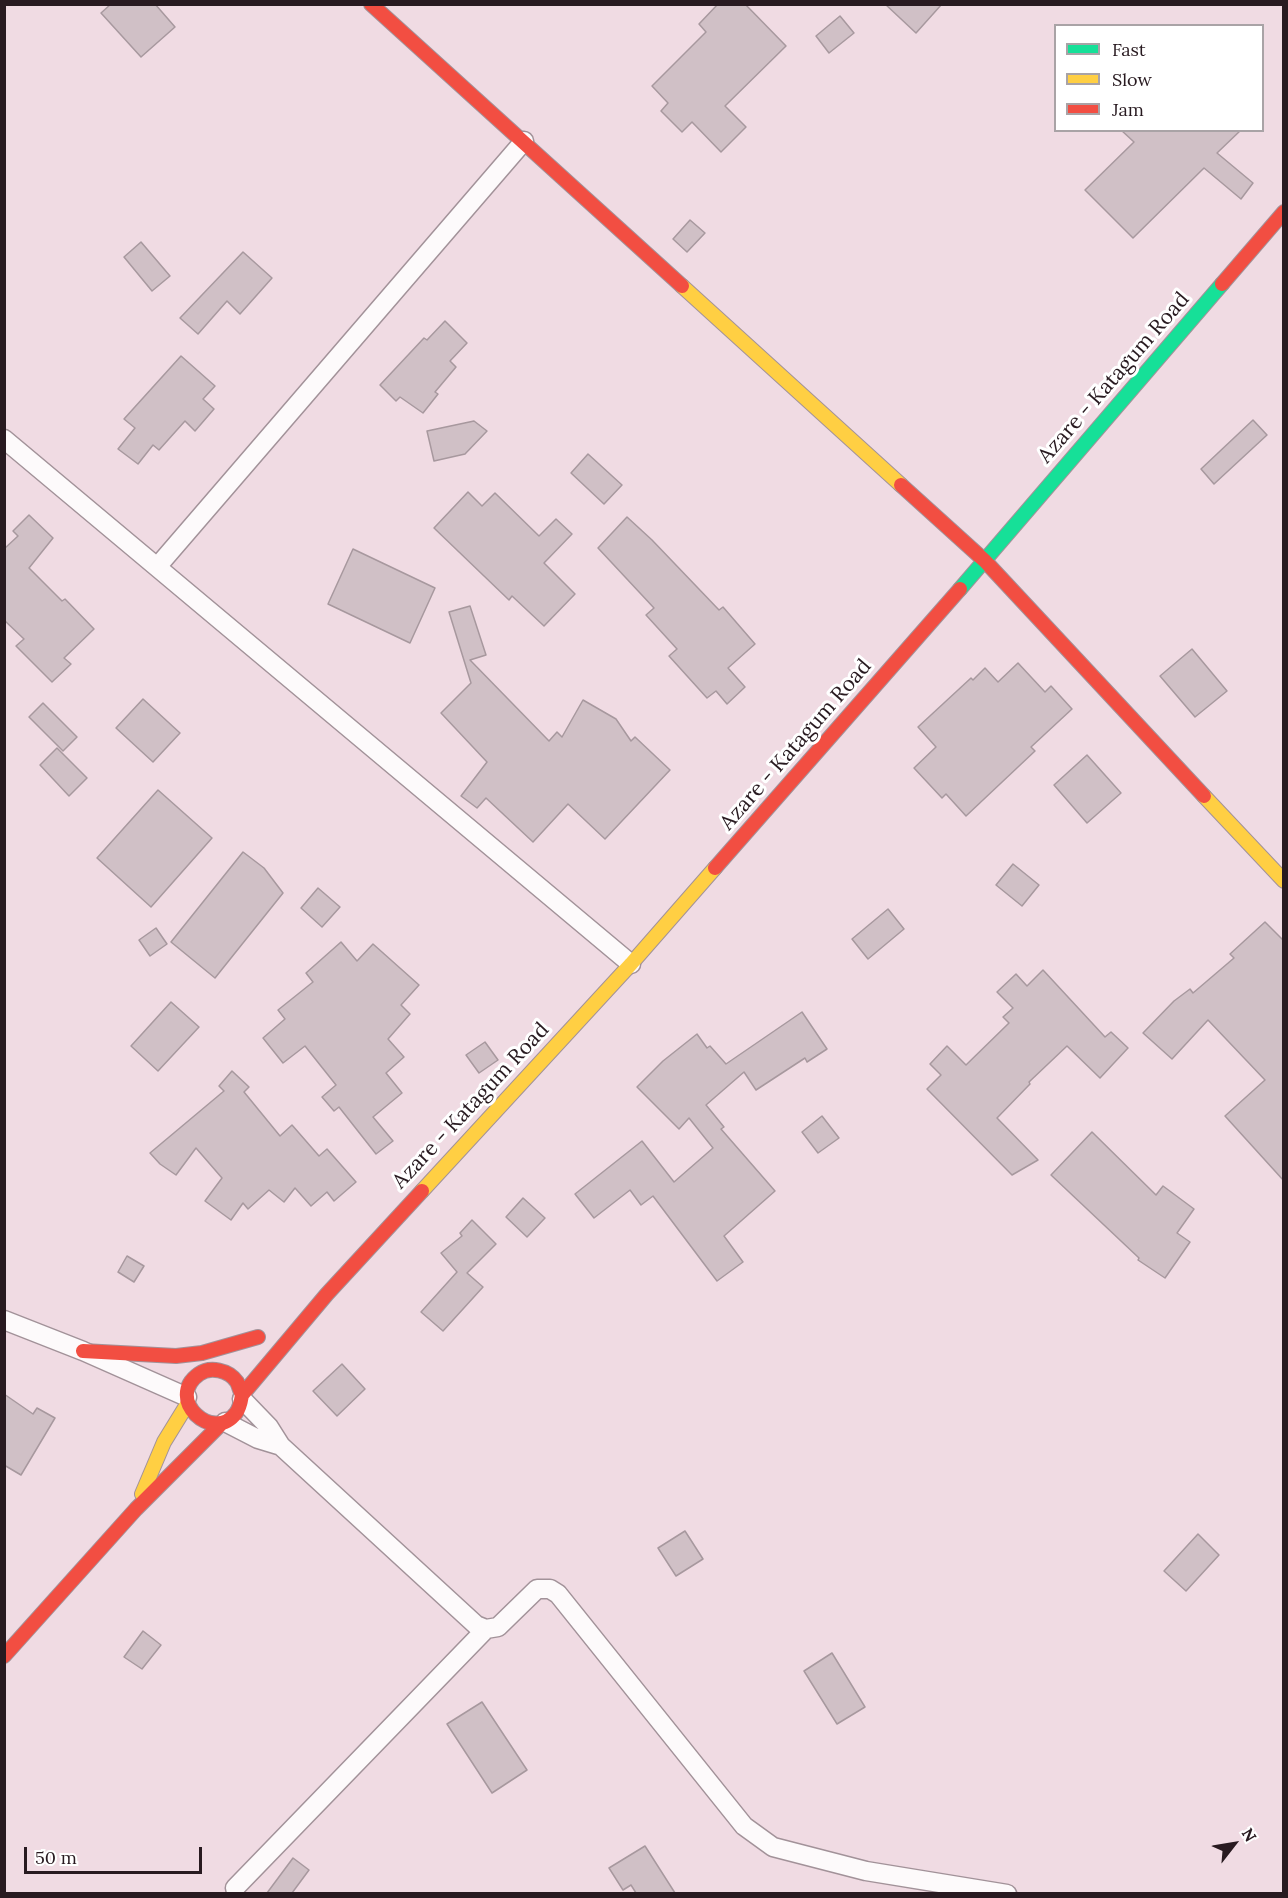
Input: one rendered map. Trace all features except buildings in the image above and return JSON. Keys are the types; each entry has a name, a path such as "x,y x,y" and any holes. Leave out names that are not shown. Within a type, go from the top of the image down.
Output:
{"main road":[{"path":"371,4 985,561 1284,881"},
{"name":"Azare - Katagum Road","path":"4,1656 136,1509 236,1413 242,1397 327,1294 631,964 985,561 1284,212"},
{"name":"Azare - Katagum Road","path":"287,1319 327,1294"},
{"name":"Azare - Katagum Road","path":"82,1351 176,1356 202,1353 263,1334 217,1369 206,1371 196,1377 189,1386 187,1400 164,1442 136,1509"},
{"path":"217,1369 228,1374 237,1383 242,1397"},
{"path":"187,1400 192,1413 201,1421 211,1424 224,1423"}],"street":[{"path":"157,567 524,141"},
{"path":"4,439 631,964"},
{"path":"4,1320 82,1351 187,1400"},
{"path":"242,1397 269,1427 281,1446 476,1625 486,1629 498,1627 537,1589 550,1588 558,1594 744,1826 773,1847 866,1871 1007,1893"},
{"path":"224,1423 258,1439 281,1446"},
{"path":"235,1888 486,1629"}],"traffic: fast":[{"path":"960,589 1222,284"}],"traffic: slow":[{"path":"682,286 901,485"},
{"path":"1204,796 1284,881"},
{"path":"422,1191 631,964 715,868"},
{"path":"142,1494 164,1442 188,1403"}],"traffic: jam":[{"path":"371,4 682,286"},
{"path":"1222,284 1284,212"},
{"path":"901,485 985,561 1204,796"},
{"path":"715,868 960,589"},
{"path":"242,1395 234,1378 219,1370 208,1370 199,1374 190,1384 187,1395 189,1406 205,1421 216,1424 226,1421 236,1413 242,1395 327,1294 422,1191"},
{"path":"83,1351 176,1356 202,1353 258,1337"},
{"path":"4,1656 136,1509 222,1423"}]}
